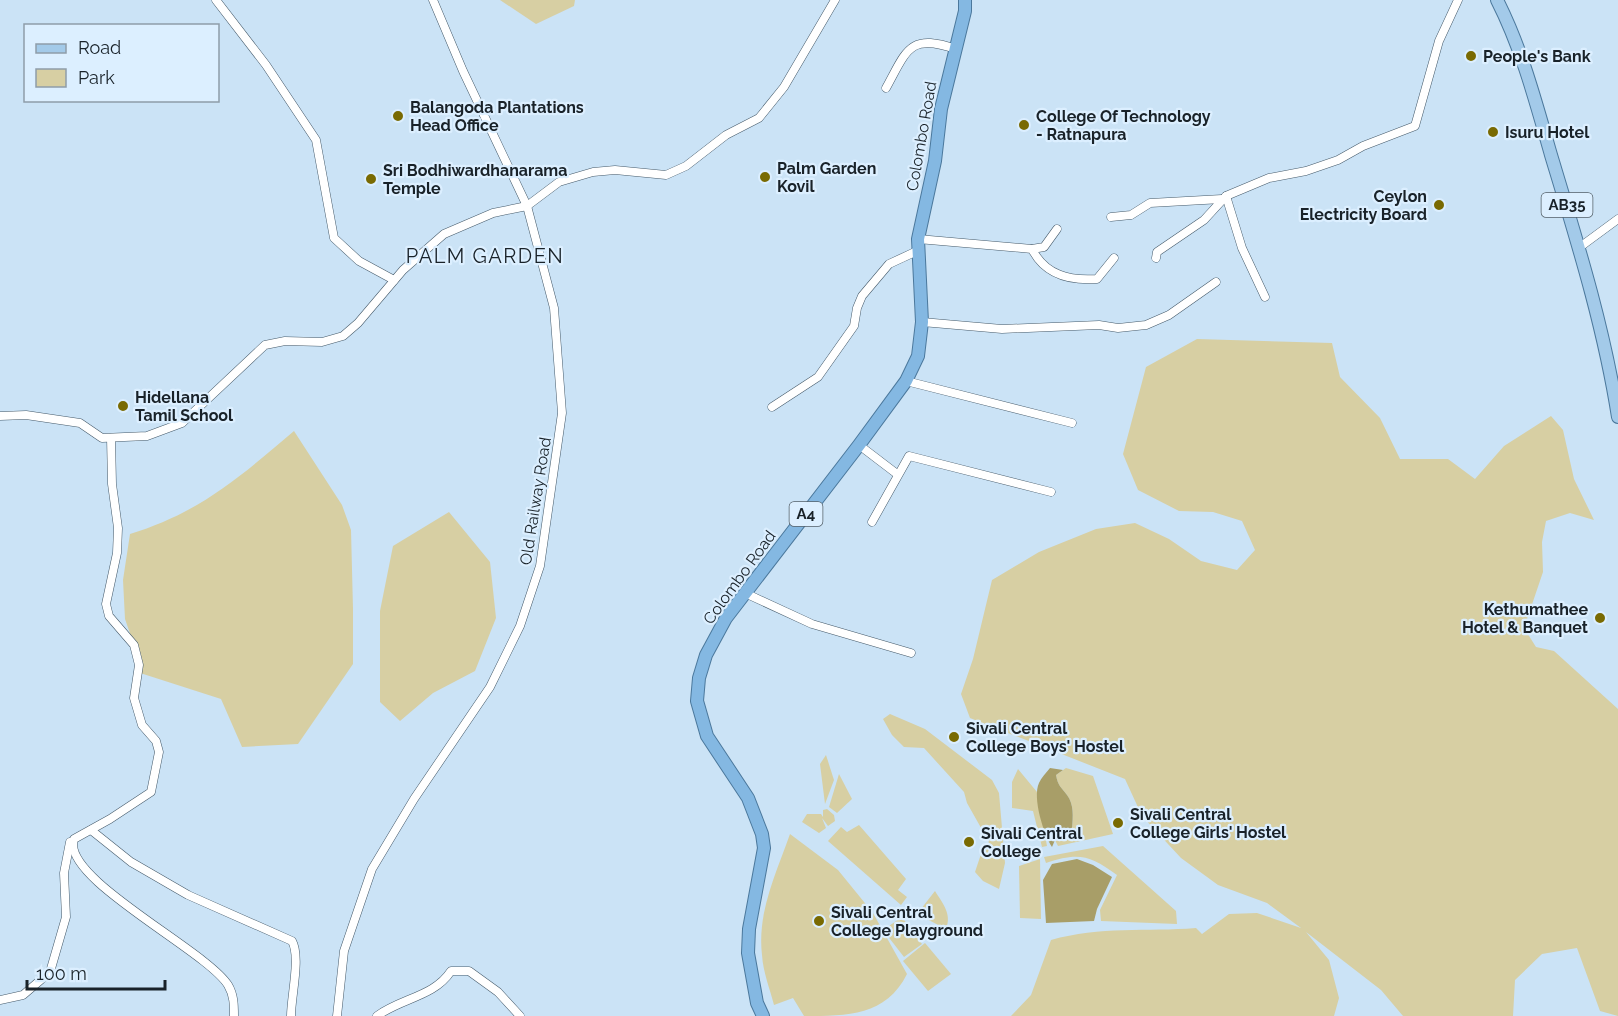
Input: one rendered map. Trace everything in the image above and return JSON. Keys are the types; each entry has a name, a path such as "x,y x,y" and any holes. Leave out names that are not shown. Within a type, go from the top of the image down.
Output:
{"highway":[{"name":"Colombo Road","path":"763,1016 757,1003 748,953 749,929 764,848 762,834 748,798 707,736 697,701 699,678 706,655 726,618 747,594 860,445 906,381 918,357 922,322 918,245 935,161 941,109 965,11 965,0"}],"main road":[{"name":"AB35","path":"1497,0 1509,24 1535,99 1580,247 1615,374 1618,417"}],"street":[{"path":"216,0 266,65 316,140 334,238 359,261 394,280"},
{"name":"Old Railway Road","path":"337,1016 344,951 372,869 414,799 490,687 520,626 540,566 562,413 554,308 527,206 463,71 434,0"},
{"path":"0,416 26,415 80,423 102,438 147,436 182,423 265,345 285,341 322,342 343,336 358,323 394,280 444,234 493,213 527,206 559,182 593,172 615,170 666,175 686,166 726,135 759,118 784,87 835,0"},
{"path":"1111,217 1131,215 1150,203 1224,197 1269,178 1306,171 1338,160 1363,146 1415,126 1439,41 1458,0"},
{"path":"886,88 902,58 919,43 933,41 956,49"},
{"path":"1156,258 1157,252 1204,220 1224,197"},
{"path":"1224,197 1242,248 1265,297"},
{"path":"1580,247 1618,219"},
{"path":"772,407 818,377 855,326 856,308 862,296 889,264 918,245 1032,249 1044,247 1057,229"},
{"path":"1032,249 1038,262 1050,272 1085,280 1097,279 1114,258"},
{"path":"922,322 1002,329 1099,324 1118,328 1146,325 1169,315 1216,282"},
{"path":"906,381 1072,423"},
{"path":"0,1000 23,995 50,972 66,917 64,873 68,844 151,792 159,752 156,741 142,724 134,698 139,665 134,645 109,616 106,604 117,553 118,528 112,484 111,438"},
{"path":"860,445 897,474"},
{"path":"872,522 909,456 1051,492"},
{"path":"747,594 812,624 911,653"},
{"path":"91,830 131,862 188,895 292,941 297,950 291,995 291,1016"},
{"path":"74,839 71,846 76,859 104,888 172,937 226,982 233,996 234,1016"},
{"path":"377,1016 388,1008 422,995 443,982 451,971 469,971 498,992 520,1016"}],"green space":[{"path":"500,0 575,0 574,6 536,24"},
{"path":"1197,339 1332,343 1340,377 1380,418 1400,459 1448,459 1475,479 1504,446 1551,416 1563,430 1574,479 1594,520 1570,513 1546,521 1542,542 1543,572 1524,628 1536,647 1554,651 1618,709 1618,1016 1600,1011 1577,948 1542,954 1515,980 1513,1016 1403,1016 1381,990 1306,932 1329,960 1339,998 1334,1016 1011,1016 1031,995 1051,940 1087,933 1123,930 1196,928 1202,934 1229,914 1257,913 1301,928 1267,903 1218,885 1181,858 1142,816 1125,779 970,718 961,694 973,659 992,580 1039,552 1096,529 1135,523 1169,539 1201,561 1237,570 1255,550 1242,521 1213,512 1179,511 1138,490 1123,454 1146,367"},
{"path":"294,431 342,505 351,530 353,664 298,744 242,747 221,699 137,672 134,645 125,619 123,580 130,534 177,516 218,492"},
{"path":"449,512 490,562 496,618 475,671 433,693 400,721 380,702 380,611 393,546"},
{"path":"890,714 925,729 992,780 999,793 1005,863 999,889 983,881 975,872 981,854 989,842 967,803 964,792 924,748 904,747 892,735 883,719"},
{"path":"826,755 834,780 825,804 820,764"},
{"path":"1066,768 1093,776 1113,834 1058,846 1055,840 1072,828 1071,802 1056,775"},
{"path":"1018,769 1037,792 1047,846 1042,847 1033,811 1012,808 1012,782"},
{"path":"839,774 852,799 837,813 829,807"},
{"path":"827,809 834,815 835,821 828,826 822,818 826,828 819,833 802,822 807,814 821,814 823,817 823,810"},
{"path":"859,825 906,879 898,890 907,897 901,905 828,841 841,827 847,832"},
{"name":"Sivali Central College Playground","path":"790,834 838,870 873,913 907,974 898,988 877,1006 850,1014 804,1016 793,998 774,1005 763,961 762,924 769,893"},
{"path":"1103,846 1176,911 1177,924 1101,921 1100,910 1117,875 1099,863 1083,857 1067,857 1046,863 1044,857"},
{"path":"1040,859 1041,919 1020,918 1019,866"},
{"path":"935,891 947,914 946,929 917,914"},
{"path":"902,917 922,944 904,957 883,930"},
{"path":"925,943 951,974 928,991 903,961"}],"shaded area":[{"path":"1050,768 1063,770 1056,775 1071,802 1073,815 1072,828 1055,840 1052,847 1043,825 1037,798 1039,783"},
{"path":"1077,859 1093,865 1112,877 1094,921 1046,923 1043,880 1052,864"}],"place":[{"name":"People's Bank","path":"1471,56"},
{"name":"Balangoda Plantations Head Office","path":"398,116"},
{"name":"College Of Technology - Ratnapura","path":"1024,125"},
{"name":"Isuru Hotel","path":"1493,132"},
{"name":"Palm Garden Kovil","path":"765,177"},
{"name":"Sri Bodhiwardhanarama Temple","path":"371,179"},
{"name":"Ceylon Electricity Board","path":"1439,205"},
{"name":"Hidellana Tamil School","path":"123,406"},
{"name":"Kethumathee Hotel & Banquet","path":"1600,618"},
{"name":"Sivali Central College Boys' Hostel","path":"954,737"},
{"name":"Sivali Central College Girls' Hostel","path":"1118,823"},
{"name":"Sivali Central College","path":"969,842"},
{"name":"Sivali Central College Playground","path":"819,921"}],"district":[{"name":"PALM GARDEN","path":"485,256"}]}
